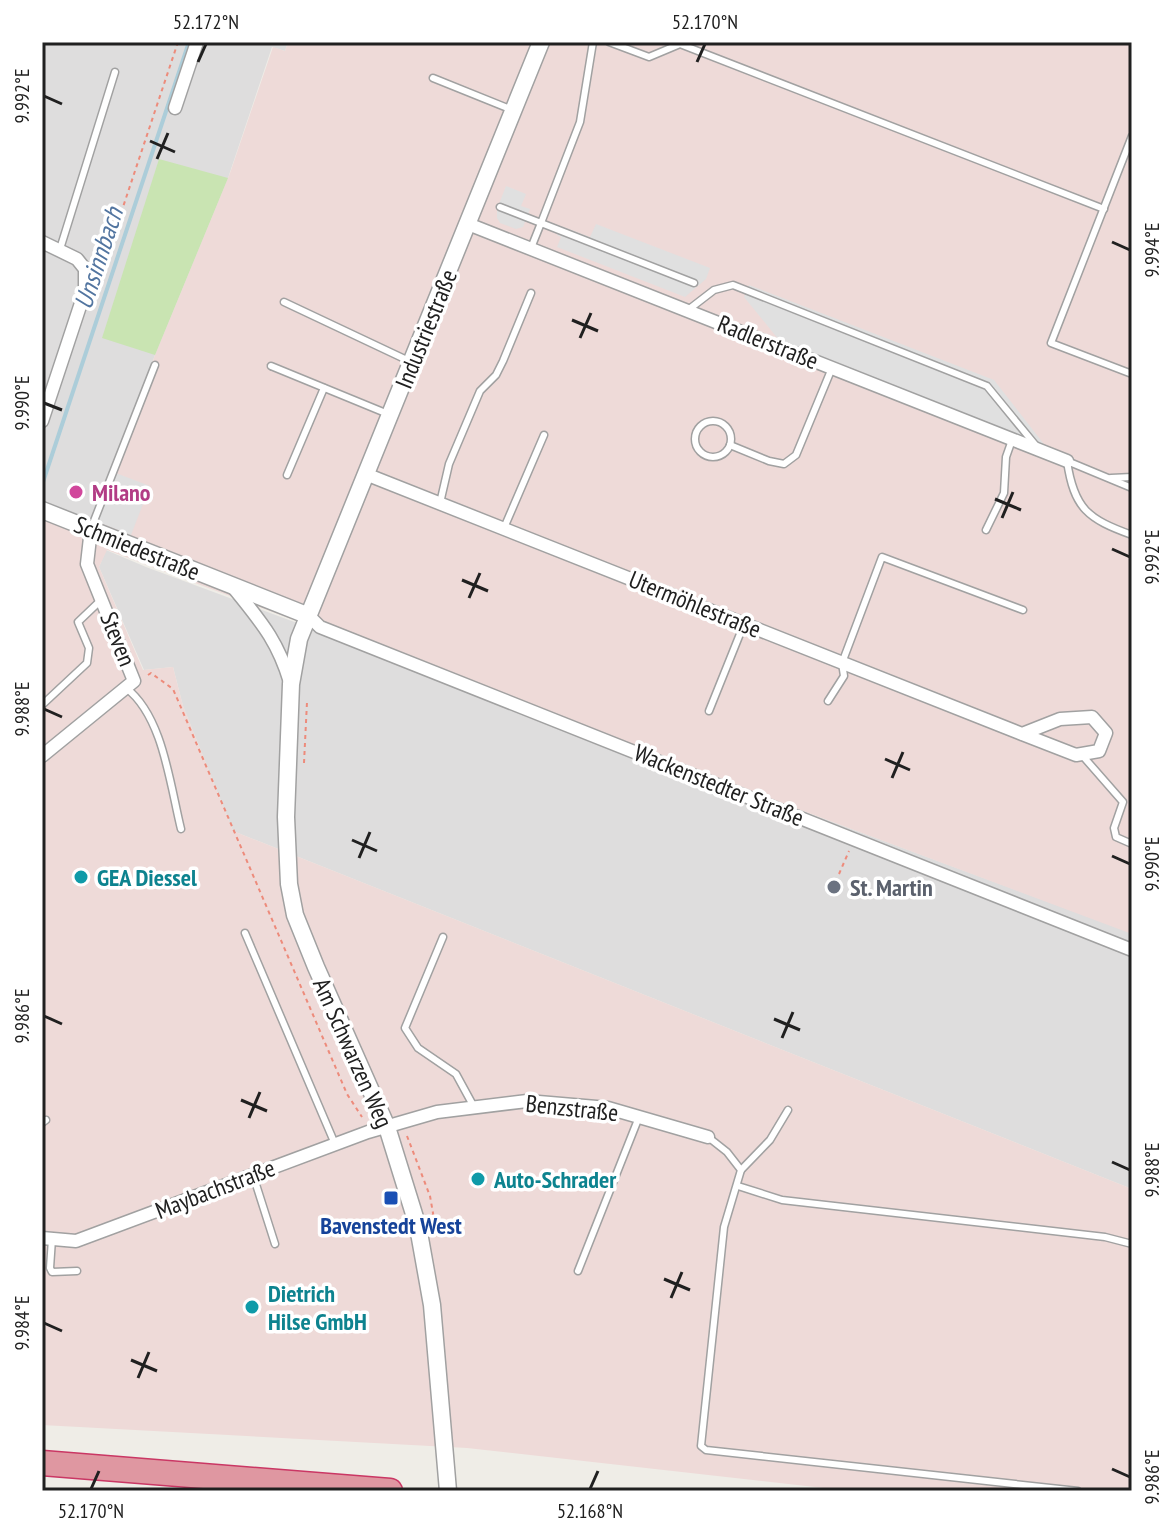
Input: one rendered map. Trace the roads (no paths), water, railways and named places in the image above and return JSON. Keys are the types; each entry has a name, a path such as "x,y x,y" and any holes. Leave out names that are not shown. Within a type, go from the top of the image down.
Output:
{"highway":[{"path":"42,1463 390,1491"}],"street":[{"path":"175,108 197,42"},
{"name":"Industriestraße","path":"309,616 541,42"},
{"name":"Radlerstraße","path":"468,224 1067,461"},
{"path":"42,242 77,259 85,269 85,291 42,421"},
{"name":"Utermöhlestraße","path":"368,475 1022,734 1076,755 1081,754"},
{"name":"Schmiedestraße","path":"42,510 309,616"},
{"name":"Steven","path":"42,756 134,681 87,564 91,529"},
{"path":"233,587 282,653 291,684"},
{"name":"Am Schwarzen Weg","path":"309,616 299,639 291,684 286,851 295,915 387,1127 411,1200 427,1268 448,1491"},
{"name":"Wackenstedter Straße","path":"309,616 320,627 1132,950"},
{"path":"1022,734 1060,719 1092,717 1106,733 1099,751 1081,754"},
{"name":"Benzstraße","path":"387,1127 437,1112 527,1101 608,1108 708,1137"},
{"name":"Maybachstraße","path":"47,1239 76,1241 387,1127"}],"lane":[{"path":"531,248 580,122 593,42"},
{"path":"609,42 649,57 680,44 1104,209"},
{"path":"60,249 115,72"},
{"path":"433,78 513,111"},
{"path":"1132,136 1051,343 1132,374"},
{"path":"500,207 694,283"},
{"path":"688,310 714,290 733,285 987,386 1041,451"},
{"path":"440,503 449,464 480,391 496,375 531,293"},
{"path":"284,302 412,363"},
{"path":"91,529 155,365"},
{"path":"271,366 391,415"},
{"path":"730,445 784,464 796,455 832,368"},
{"path":"287,475 324,388"},
{"path":"720,421 730,431 730,445 720,456 706,456 696,446 696,432 706,422 720,421"},
{"path":"504,528 544,435"},
{"path":"986,530 1004,493 1006,457 1012,440"},
{"path":"1067,461 1132,488"},
{"path":"1067,461 1072,491 1087,513 1102,524 1132,535"},
{"path":"1108,478 1132,477"},
{"path":"828,701 844,676 842,663 882,557 1023,610"},
{"path":"42,705 87,663 89,648 78,622 102,599"},
{"path":"709,711 744,624"},
{"path":"126,688 139,698 157,734 181,829"},
{"path":"1081,754 1123,802 1114,828 1116,837 1132,844"},
{"path":"245,933 335,1144"},
{"path":"443,937 405,1028 418,1048 456,1074 474,1107"},
{"path":"788,1110 770,1140 741,1170 724,1227 701,1446 706,1450 1078,1491"},
{"path":"578,1271 639,1117"},
{"path":"708,1137 727,1152 741,1170"},
{"path":"252,1174 275,1244"},
{"path":"738,1186 782,1200 1105,1237 1132,1244"},
{"path":"47,1239 52,1272 77,1271"}],"waterway":[{"name":"Unsinnbach","path":"42,485 189,42"}],"place":[{"name":"Milano","path":"76,492"},
{"name":"GEA Diessel","path":"81,877"},
{"name":"St. Martin","path":"834,887"},
{"name":"Auto-Schrader","path":"478,1179"},
{"name":"Bavenstedt West","path":"391,1198"},
{"name":"Dietrich Hilse GmbH","path":"252,1307"}]}
